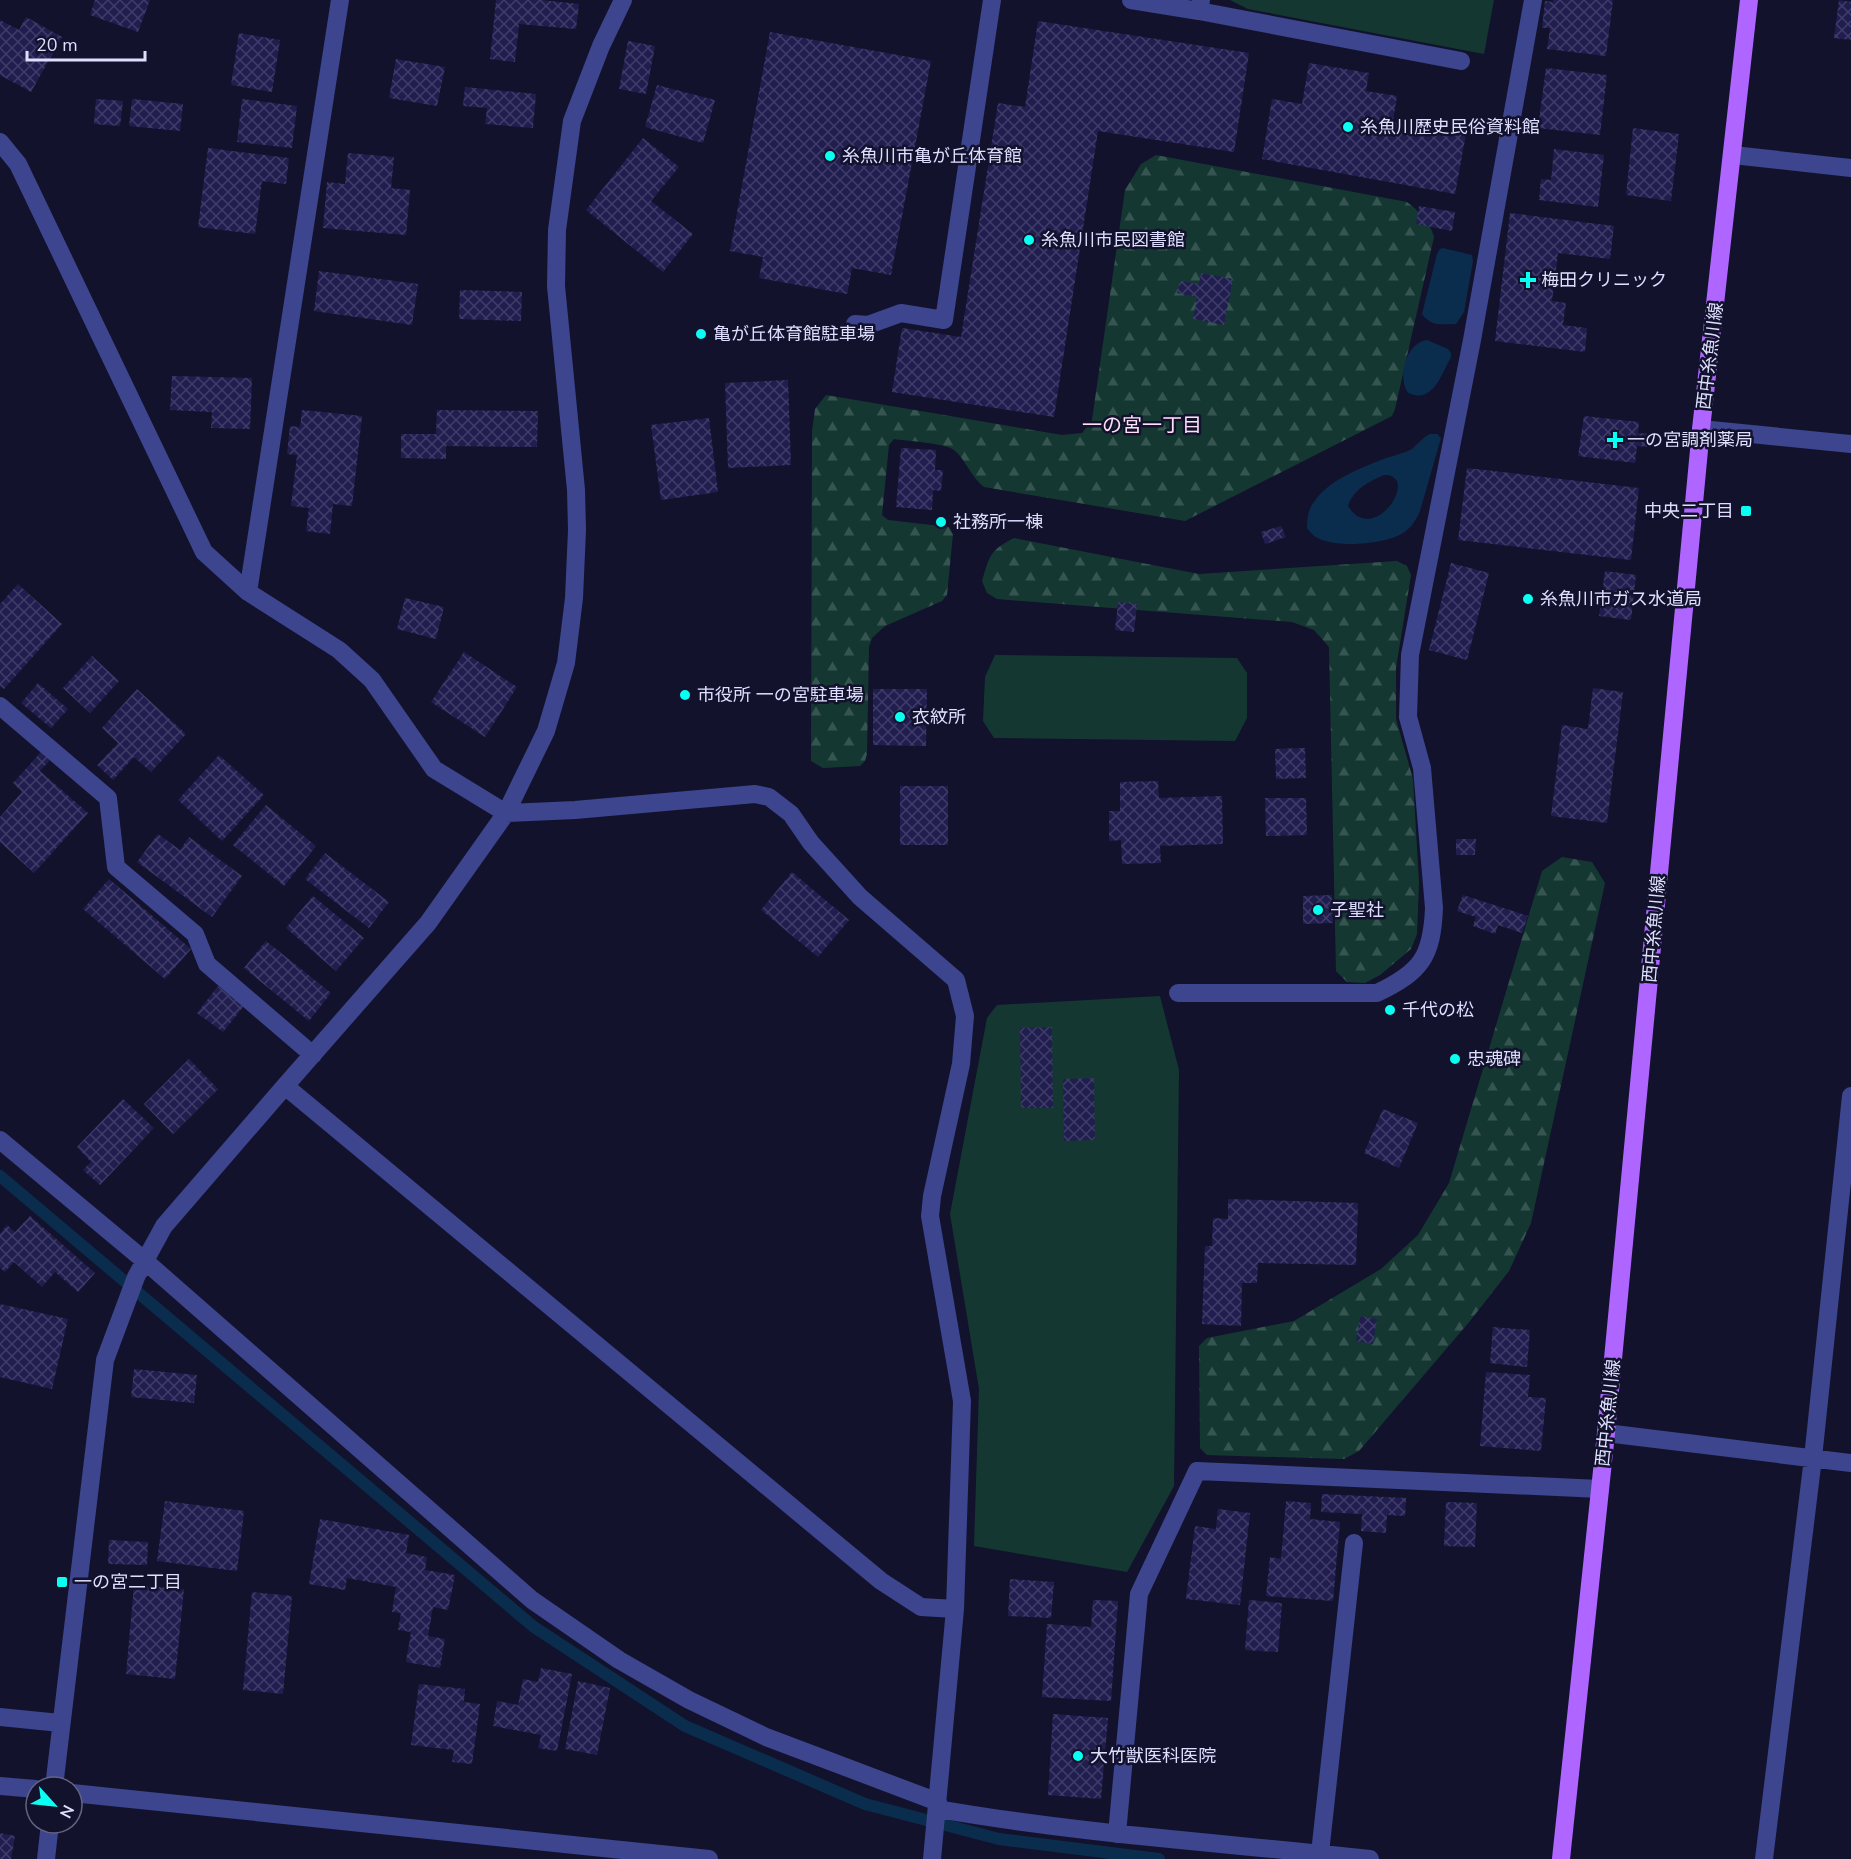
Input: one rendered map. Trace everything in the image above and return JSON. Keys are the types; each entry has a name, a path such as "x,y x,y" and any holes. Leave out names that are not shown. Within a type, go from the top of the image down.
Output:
{"main road":[{"name":"西中糸魚川線","path":"1561,1859 1606,1433 1701,429 1749,0"}],"street":[{"path":"248,592 340,0"},
{"path":"55,1775 105,1360 136,1277 164,1226 428,923 506,813 546,731 566,663 574,598 577,530 576,490 556,286 557,230 572,121 601,46 623,0"},
{"path":"855,324 868,325 901,313 944,320 992,0"},
{"path":"1131,0 1200,5 1461,61"},
{"path":"1178,993 1377,993 1396,984 1411,973 1422,962 1429,948 1434,908 1422,768 1408,717 1410,655 1472,340 1533,0"},
{"path":"0,142 18,164 204,552 248,592 339,650 372,680 434,769 506,813 575,810 755,794 769,797 791,814 811,843 860,897 956,980 965,1016 961,1064 932,1196 930,1216 962,1401 955,1609 932,1859"},
{"path":"1733,155 1851,168"},
{"path":"1701,429 1851,444"},
{"path":"0,706 108,798 116,867 195,934 207,964 313,1054"},
{"path":"285,1086 881,1581 921,1607 955,1609"},
{"path":"1764,1859 1813,1458 1851,1096"},
{"path":"0,1140 145,1261 532,1599 619,1660 689,1700 766,1737 938,1805 1004,1821 1370,1859"},
{"path":"1606,1433 1851,1462"},
{"path":"1117,1834 1139,1594 1197,1471 1600,1489"},
{"path":"1320,1853 1354,1544"},
{"path":"0,1717 60,1723"},
{"path":"0,1786 24,1789"},
{"path":"84,1794 709,1859"},
{"path":"46,1859 49,1835"}],"green space":[{"path":"1230,0 1494,0 1484,54 1248,9"},
{"path":"1156,155 1407,202 1420,213 1434,237 1392,416 1185,521 984,487 954,450 934,444 894,439 889,445 882,515 888,520 949,527 953,534 947,595 942,601 885,626 872,638 869,647 865,761 860,766 823,768 811,761 812,431 815,409 826,395 1062,435 1082,433 1092,420 1125,190 1141,164"},
{"path":"1014,538 1199,574 1397,561 1407,566 1411,575 1396,668 1396,719 1413,779 1419,883 1417,934 1411,949 1380,975 1365,983 1347,982 1336,971 1329,647 1314,630 1292,622 997,599 987,593 982,581 995,550"},
{"path":"995,655 1237,658 1247,673 1247,718 1235,741 994,738 983,721 985,677"},
{"path":"1562,857 1592,862 1605,883 1531,1223 1509,1271 1470,1321 1359,1451 1344,1459 1207,1455 1200,1448 1199,1346 1207,1338 1294,1321 1381,1269 1418,1235 1449,1183 1542,871"},
{"path":"1160,996 1179,1070 1174,1486 1127,1572 974,1546 979,1389 950,1214 987,1018 997,1005"}],"water":[{"path":"1443,248 1472,255 1473,261 1464,312 1456,324 1433,323 1422,314 1437,254"},
{"path":"1427,340 1448,349 1451,357 1440,379 1430,391 1424,395 1408,393 1403,378 1405,362 1414,347"},
{"path":"1430,434 1437,434 1441,438 1420,511 1407,530 1400,535 1380,541 1344,544 1323,540 1307,528 1310,508 1327,488 1353,472 1412,449","holes":["1390,475 1398,483 1393,501 1387,510 1378,516 1368,519 1358,516 1348,506 1350,500 1367,483"]}],"building":[{"path":"95,0 150,0 138,32 90,15"},
{"path":"496,0 541,0 579,4 576,29 519,24 515,62 490,59"},
{"path":"1553,0 1613,0 1606,56 1547,49 1550,28 1542,28 1545,1 1553,2"},
{"path":"1839,0 1851,2 1851,40 1834,38"},
{"path":"26,17 62,37 31,92 0,75 0,20 19,30"},
{"name":"糸魚川市民図書館","path":"1038,21 1249,53 1234,152 1098,131 1054,417 892,392 902,328 961,337 998,103 1025,107"},
{"name":"糸魚川市亀が丘体育館","path":"770,32 931,61 891,275 852,268 847,294 759,278 763,257 730,251"},
{"path":"239,33 280,40 272,92 231,85"},
{"path":"628,41 655,46 646,94 619,89"},
{"path":"396,59 445,67 437,106 389,98"},
{"name":"糸魚川歴史民俗資料館","path":"1309,63 1369,73 1366,91 1397,96 1393,121 1466,134 1455,194 1262,159 1272,99 1302,104"},
{"path":"1546,68 1607,75 1600,135 1538,128"},
{"path":"657,85 715,100 703,143 645,127"},
{"path":"465,87 536,94 533,128 485,124 487,108 463,106"},
{"path":"96,99 123,101 120,126 94,124"},
{"path":"132,99 183,104 180,131 129,126"},
{"path":"242,99 297,106 292,148 237,142"},
{"path":"1633,128 1679,134 1671,201 1626,195"},
{"path":"643,138 679,167 651,201 693,234 663,272 586,210"},
{"path":"208,148 289,158 286,184 262,181 255,234 198,227"},
{"path":"1554,149 1604,155 1598,207 1539,200 1541,179 1551,180"},
{"path":"348,153 394,157 391,188 410,190 406,235 323,228 327,182 345,184"},
{"path":"1419,206 1455,212 1452,231 1416,224"},
{"name":"梅田クリニック","path":"1510,213 1614,226 1610,259 1558,253 1552,301 1566,303 1563,325 1587,328 1585,352 1495,341"},
{"path":"319,271 418,284 412,325 314,311"},
{"path":"1201,273 1233,279 1224,325 1193,319 1197,297 1177,293 1180,281 1199,284"},
{"path":"460,290 522,292 521,321 459,319"},
{"path":"172,376 252,378 250,429 211,428 212,412 170,410"},
{"path":"788,380 791,465 728,468 725,383"},
{"path":"302,410 362,416 352,506 333,504 330,534 306,531 309,508 291,506 297,455 287,454 290,426 300,427"},
{"path":"437,410 538,411 537,447 446,446 446,459 401,458 401,434 436,434"},
{"name":"一の宮調剤薬局","path":"1584,416 1639,422 1638,433 1650,434 1648,447 1637,446 1635,463 1578,456"},
{"path":"709,418 718,492 661,500 651,425"},
{"path":"901,448 936,450 935,470 943,470 941,491 933,490 932,510 896,507"},
{"path":"1467,468 1639,488 1631,560 1458,540"},
{"path":"1281,526 1286,537 1265,544 1261,532"},
{"path":"1451,563 1489,573 1467,660 1429,650"},
{"path":"1605,571 1636,575 1631,620 1599,616"},
{"path":"18,584 62,624 4,689 0,686 0,604"},
{"path":"405,598 444,607 436,639 397,629"},
{"path":"1118,602 1137,604 1134,632 1115,630"},
{"path":"464,652 517,687 485,737 431,702"},
{"path":"92,656 119,681 90,713 63,688"},
{"path":"38,683 68,709 51,728 21,703"},
{"path":"1593,688 1623,692 1607,823 1551,816 1562,725 1588,729"},
{"path":"137,689 186,734 151,772 134,757 113,780 97,765 118,743 102,728"},
{"name":"衣紋所","path":"873,689 927,689 926,746 873,745"},
{"path":"1305,748 1306,778 1276,779 1275,749"},
{"path":"41,752 50,760 40,771 88,813 34,873 0,842 0,817 22,792 13,783"},
{"path":"219,755 264,795 222,841 178,800"},
{"path":"1158,781 1159,798 1222,796 1223,844 1160,846 1161,863 1122,864 1121,840 1109,841 1109,811 1120,811 1120,782"},
{"path":"900,786 948,786 948,845 900,845"},
{"path":"1265,798 1306,798 1307,835 1266,836"},
{"path":"266,805 316,846 284,886 233,845"},
{"path":"158,834 180,850 189,837 242,876 212,917 137,862"},
{"path":"1456,839 1476,839 1475,855 1456,855"},
{"path":"325,853 389,902 369,928 305,879"},
{"path":"792,872 849,920 818,957 761,910"},
{"path":"109,879 191,949 165,979 83,909"},
{"name":"子聖社","path":"1332,895 1333,923 1303,924 1303,896"},
{"path":"1463,895 1528,916 1522,933 1498,925 1495,934 1473,926 1476,917 1457,911"},
{"path":"313,896 364,938 336,971 286,928"},
{"path":"266,941 331,993 309,1021 244,968"},
{"path":"218,986 244,1006 223,1032 197,1013"},
{"path":"1052,1027 1053,1108 1021,1108 1020,1028"},
{"path":"189,1059 218,1089 173,1134 144,1104"},
{"path":"1094,1078 1095,1140 1064,1141 1063,1079"},
{"path":"123,1099 154,1128 100,1185 83,1170 91,1162 77,1147"},
{"path":"1383,1109 1418,1123 1399,1168 1364,1153"},
{"path":"1228,1199 1358,1203 1356,1265 1258,1263 1257,1283 1242,1283 1241,1326 1202,1324 1205,1246 1212,1246 1213,1218 1228,1219"},
{"path":"30,1216 95,1273 78,1292 55,1272 42,1287 14,1262 5,1272 0,1268 0,1234 7,1225 15,1232"},
{"path":"0,1304 68,1319 52,1389 0,1377"},
{"path":"1360,1316 1377,1319 1373,1344 1356,1341"},
{"path":"1493,1327 1530,1330 1527,1367 1490,1363"},
{"path":"134,1369 197,1375 194,1403 131,1397"},
{"path":"1486,1372 1530,1375 1528,1397 1546,1398 1541,1451 1480,1446"},
{"path":"1322,1494 1406,1498 1405,1516 1387,1515 1386,1533 1361,1531 1362,1514 1321,1512"},
{"path":"165,1501 244,1511 237,1571 157,1561"},
{"path":"1286,1501 1311,1503 1310,1519 1340,1522 1333,1601 1266,1596 1270,1557 1281,1559"},
{"path":"1446,1502 1477,1503 1475,1547 1444,1546"},
{"path":"1218,1509 1250,1513 1240,1605 1186,1599 1195,1526 1216,1529"},
{"path":"320,1519 409,1535 406,1553 427,1557 425,1570 455,1575 448,1610 433,1607 428,1636 445,1639 440,1668 406,1662 411,1632 398,1630 401,1613 392,1612 396,1587 347,1578 345,1590 309,1584"},
{"path":"109,1540 148,1542 147,1565 108,1564"},
{"path":"1010,1579 1054,1582 1051,1618 1008,1616"},
{"path":"134,1585 184,1589 175,1679 126,1674"},
{"path":"252,1592 292,1596 283,1694 243,1690"},
{"path":"1093,1600 1118,1601 1111,1701 1042,1697 1047,1624 1091,1627"},
{"path":"1249,1600 1282,1603 1278,1652 1245,1650"},
{"path":"541,1668 572,1674 557,1751 538,1748 541,1735 493,1726 497,1701 518,1705 523,1679 538,1682"},
{"path":"578,1681 610,1688 597,1755 565,1749"},
{"path":"419,1684 465,1689 464,1702 480,1704 472,1764 452,1762 454,1750 411,1745"},
{"name":"大竹獣医科医院","path":"1053,1714 1108,1718 1101,1799 1048,1795"},
{"path":"0,1833 15,1836 11,1859 0,1859"}],"waterway":[{"path":"0,1176 534,1627 685,1726 865,1804 999,1839 1159,1859"}],"place":[{"name":"糸魚川歴史民俗資料館","path":"1348,127"},
{"name":"糸魚川市亀が丘体育館","path":"830,156"},
{"name":"糸魚川市民図書館","path":"1029,240"},
{"name":"梅田クリニック","path":"1528,280"},
{"name":"亀が丘体育館駐車場","path":"701,334"},
{"name":"一の宮調剤薬局","path":"1615,440"},
{"name":"中央二丁目","path":"1746,511"},
{"name":"社務所一棟","path":"941,522"},
{"name":"糸魚川市ガス水道局","path":"1528,599"},
{"name":"市役所 一の宮駐車場","path":"685,695"},
{"name":"衣紋所","path":"900,717"},
{"name":"子聖社","path":"1318,910"},
{"name":"千代の松","path":"1390,1010"},
{"name":"忠魂碑","path":"1455,1059"},
{"name":"一の宮二丁目","path":"62,1582"},
{"name":"大竹獣医科医院","path":"1078,1756"}],"district":[{"name":"一の宮一丁目","path":"1142,425"}]}
